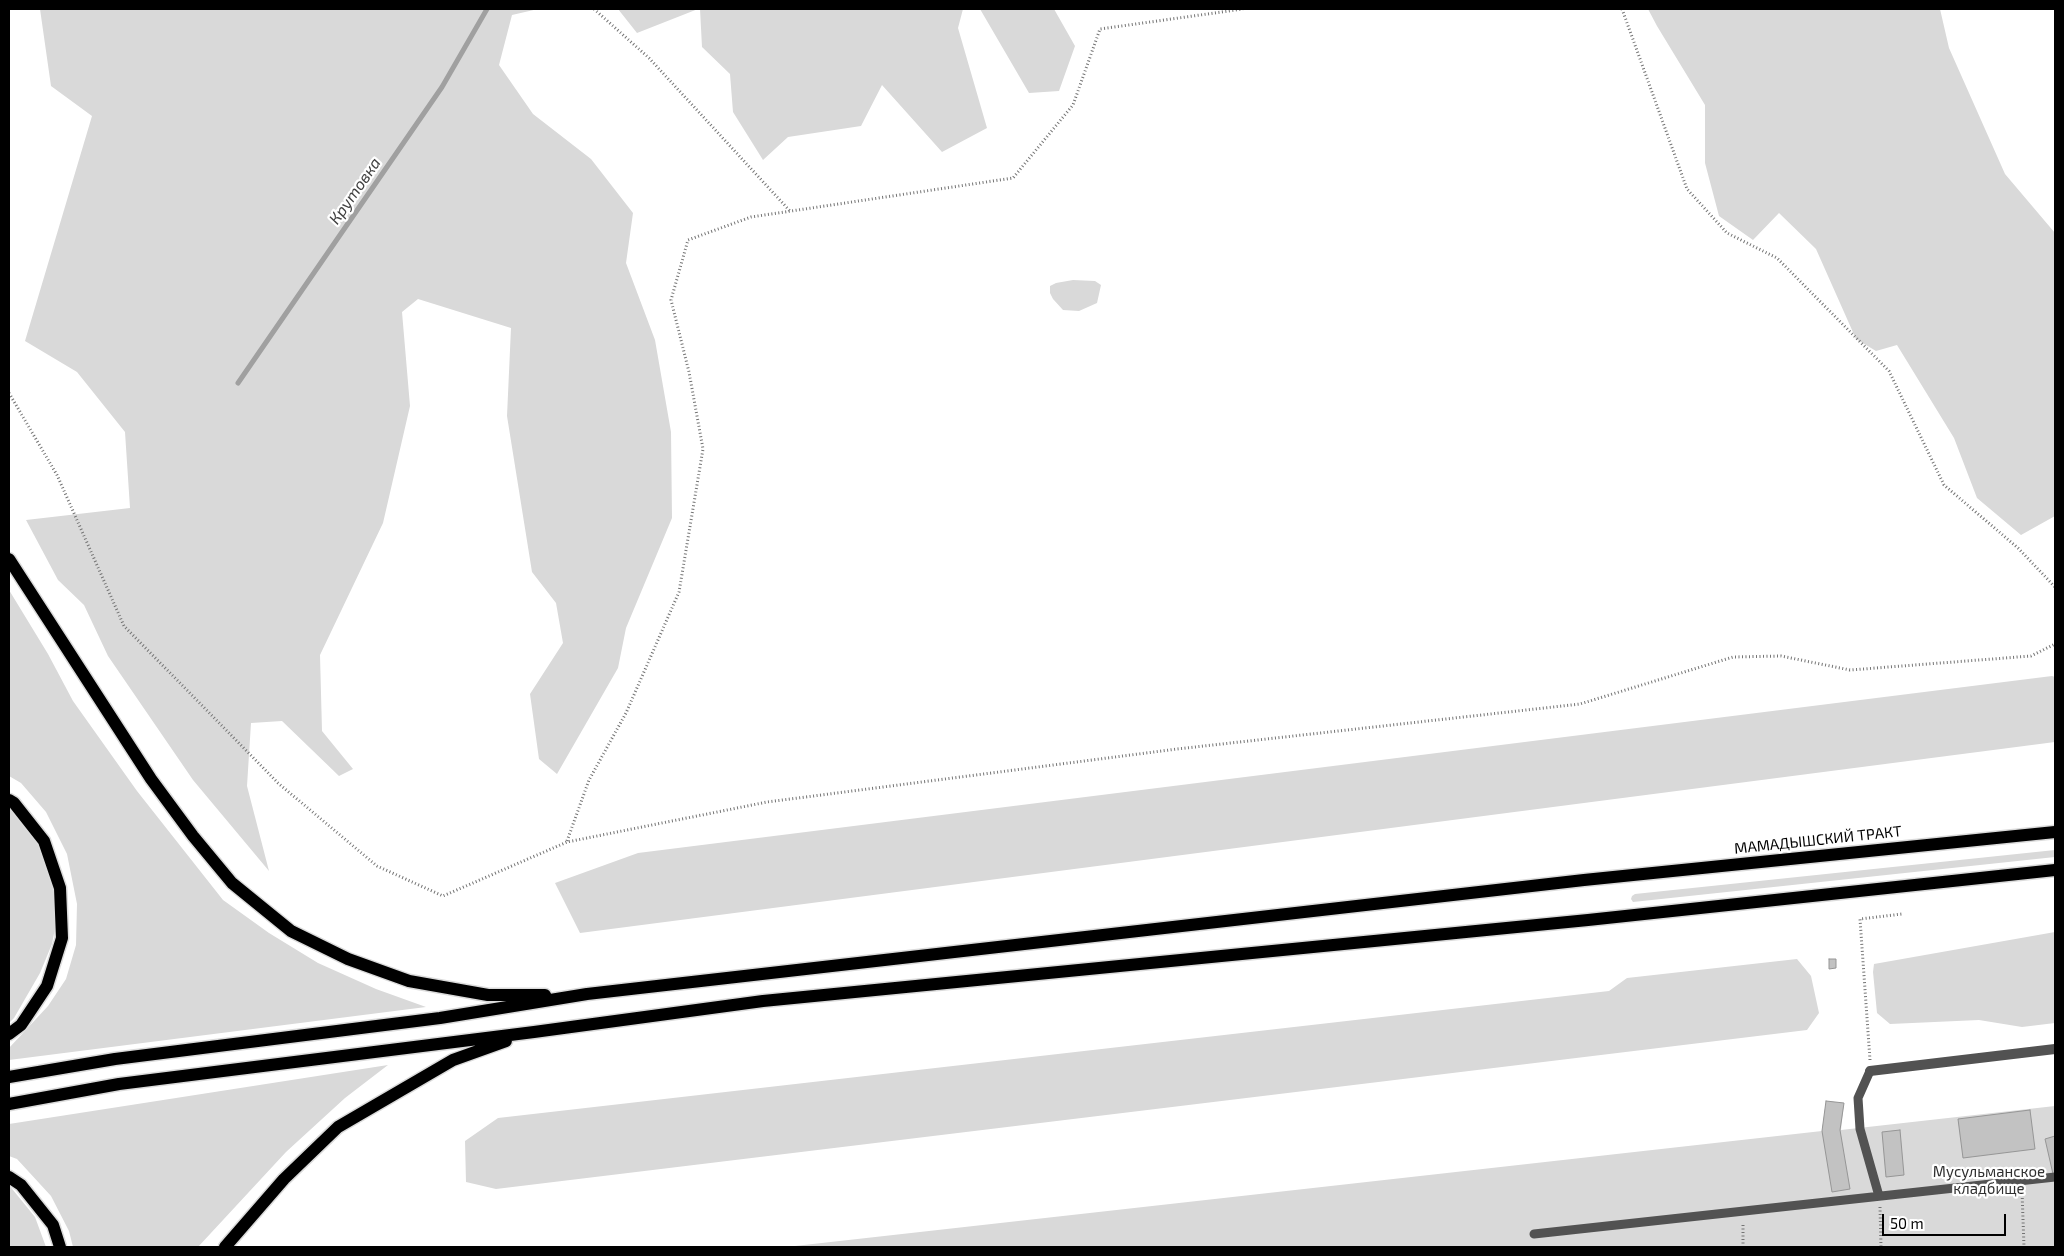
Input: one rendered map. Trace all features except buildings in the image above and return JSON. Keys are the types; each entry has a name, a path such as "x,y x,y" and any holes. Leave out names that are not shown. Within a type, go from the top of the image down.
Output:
{"main road":[{"path":"9,559 151,779 193,836 232,883 291,932 348,959 409,981 488,995 587,994"},
{"path":"9,800 14,803 44,841 60,888 62,938 47,986 20,1025 9,1034"},
{"name":"МАМАДЫШСКИЙ ТРАКТ","path":"587,994 1584,880 2055,832"},
{"path":"9,1104 119,1084 534,1032 763,1000 1588,920 2055,870"},
{"path":"9,1077 116,1059 440,1018 587,994"},
{"path":"225,1247 284,1179 338,1127 452,1060 534,1032"},
{"path":"9,1177 21,1185 53,1225 60,1247"}],"street":[{"path":"1870,1071 2055,1049"}],"lane":[{"path":"1870,1071 1858,1098 1860,1129 1879,1196"},
{"path":"1534,1234 2055,1178"}],"path":[{"path":"594,9 649,58 790,211"},
{"path":"567,842 589,780 626,713 679,592 703,448 689,372 671,300 688,240 751,217 1013,178 1073,104 1100,29 1243,9"},
{"path":"1622,9 1687,189 1727,233 1777,258 1889,371 1944,485 2018,548 2055,587"},
{"path":"9,393 57,475 124,626 278,783 377,866 443,896 567,842 767,802 1178,749 1580,704 1733,657 1781,656 1850,670 2031,656 2055,644"},
{"path":"1870,1071 1860,919 1902,914"},
{"path":"2022,1181 2024,1247"},
{"path":"1879,1196 1881,1247"},
{"path":"1743,1247 1744,1211"}],"green space":[{"path":"40,9 538,9 512,15 499,65 533,114 591,159 633,213 626,263 655,340 671,432 672,518 626,628 618,668 557,774 539,759 530,694 563,643 556,603 532,572 507,416 511,328 418,299 402,312 410,406 383,523 320,655 322,731 353,769 339,776 282,721 251,723 247,786 269,871 193,780 108,656 84,605 58,580 26,520 130,508 125,432 77,372 25,341 92,116 51,86"},
{"path":"618,9 698,9 637,33"},
{"path":"700,9 963,9 958,28 987,128 942,152 882,85 861,126 788,137 763,160 733,112 730,74 702,47"},
{"path":"980,9 1054,9 1075,46 1059,91 1029,93"},
{"path":"1648,9 1940,9 1949,48 2005,174 2055,233 2055,516 2021,535 1977,498 1954,438 1897,345 1876,351 1856,339 1816,249 1779,213 1753,240 1719,216 1705,163 1705,105"},
{"path":"1073,280 1095,281 1101,285 1097,303 1079,311 1063,310 1053,299 1050,293 1050,286"},
{"path":"9,590 48,654 73,701 137,791 223,900 269,933 318,963 376,989 426,1007 9,1060 9,1048 48,1006 66,979 76,945 77,904 67,854 46,812 21,783 9,776"},
{"path":"2055,677 2055,742 580,933 555,883 638,853"},
{"path":"9,808 34,833 47,861 55,889 57,918 52,944 40,973 14,1018 9,1023"},
{"path":"2055,850 2055,857 1633,902 1631,899 1635,894"},
{"path":"2055,932 2055,1023 2022,1027 1979,1020 1890,1024 1877,1013 1874,964"},
{"path":"1797,959 1811,976 1819,1013 1807,1030 496,1189 466,1182 465,1141 498,1118 1609,991 1627,978"},
{"path":"388,1065 345,1098 286,1152 198,1247 73,1247 69,1231 51,1196 17,1159 9,1156 9,1124"},
{"name":"Мусульманское кладбище","path":"1826,1101 1844,1103 1841,1130 2055,1106 2055,1247 786,1247 1822,1131"},
{"path":"9,1185 35,1217 46,1247 9,1247"}],"waterway":[{"name":"Крутовка","path":"238,383 442,87 487,9"}]}
